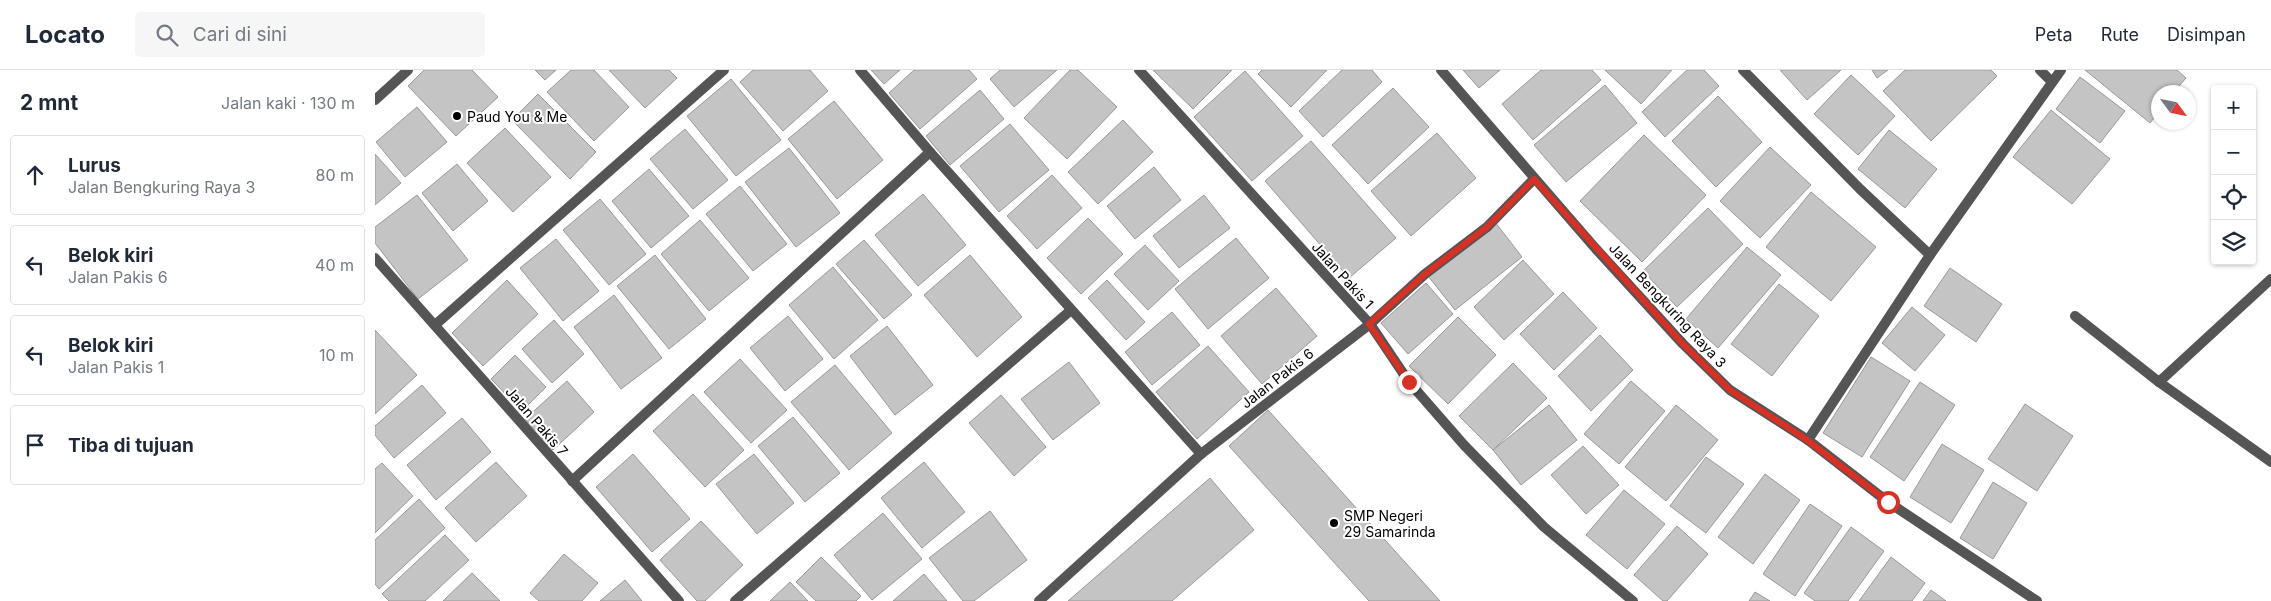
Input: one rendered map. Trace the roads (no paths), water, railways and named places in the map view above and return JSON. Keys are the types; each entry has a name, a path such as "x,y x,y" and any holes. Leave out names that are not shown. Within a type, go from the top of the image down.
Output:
{"street":[{"path":"375,100 407,70"},
{"path":"435,325 724,70"},
{"path":"860,70 930,152 1201,454"},
{"name":"Jalan Pakis 1","path":"1139,70 1369,324 1409,382 1464,445 1544,527 1627,600"},
{"name":"Jalan Bengkuring Raya 3","path":"1441,70 1534,179 1683,344 1730,390 1807,440 1888,502 2037,601"},
{"path":"1743,70 1860,189 1929,255"},
{"path":"2040,70 2052,82"},
{"path":"1807,440 1929,255 2061,70"},
{"path":"572,481 930,152"},
{"name":"Jalan Pakis 6","path":"1039,601 1201,454 1369,324 1425,274 1487,227 1534,179"},
{"name":"Jalan Pakis 7","path":"375,258 679,601"},
{"path":"2159,382 2271,279"},
{"path":"735,601 1071,310"},
{"path":"2075,316 2159,382 2271,462"}],"place":[{"name":"Paud You & Me","path":"457,116"},
{"name":"SMP Negeri 29 Samarinda","path":"1334,523"}]}
